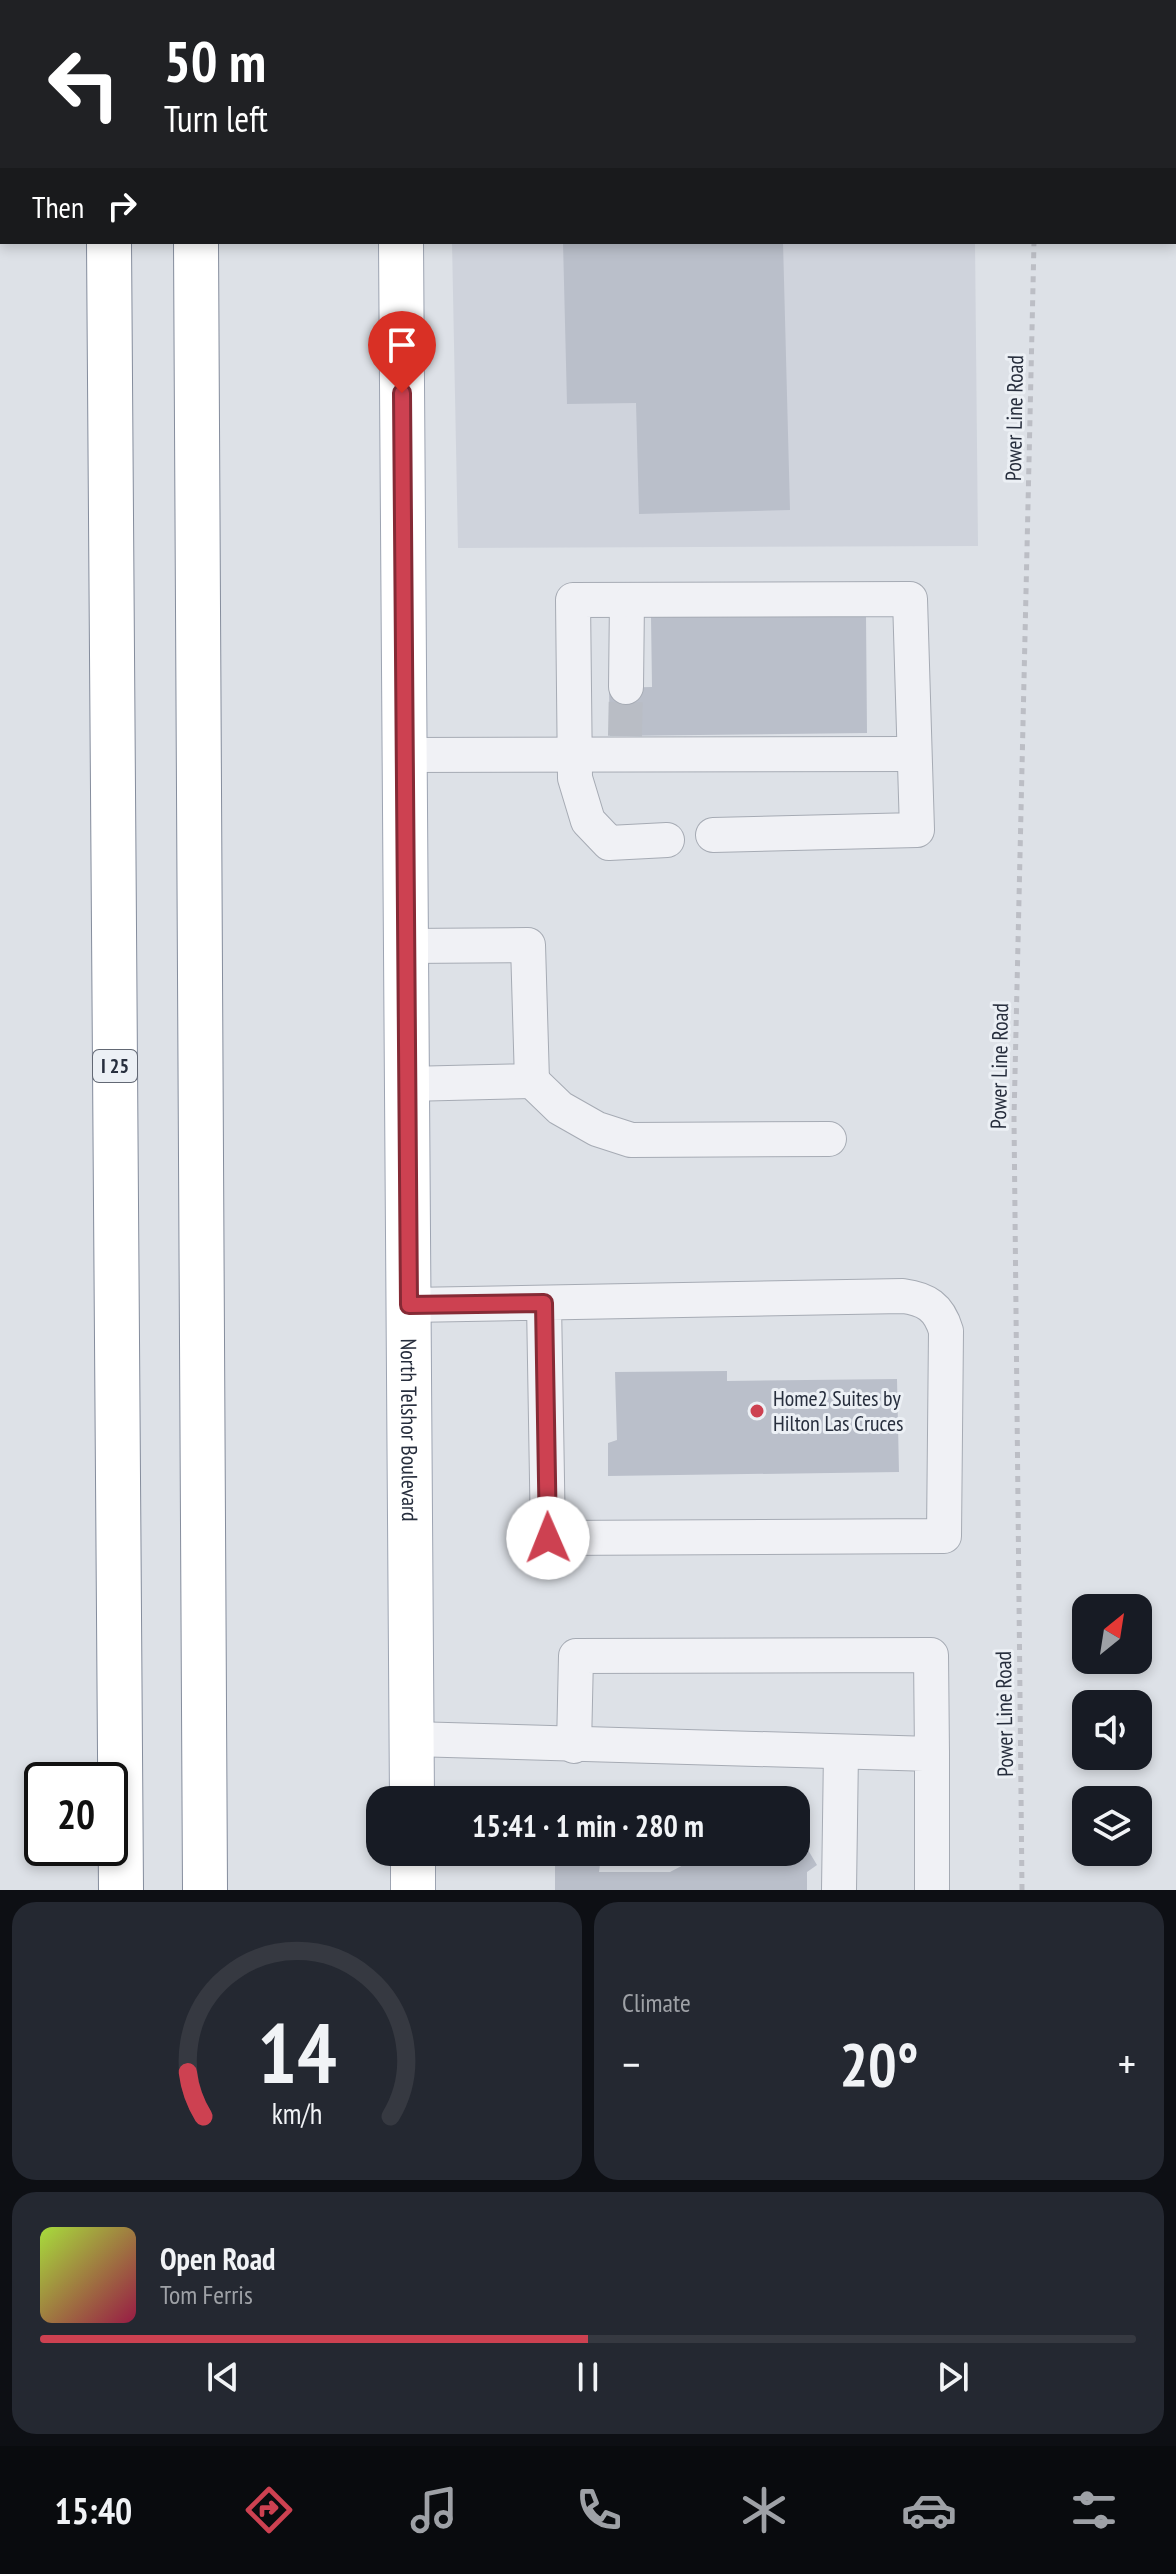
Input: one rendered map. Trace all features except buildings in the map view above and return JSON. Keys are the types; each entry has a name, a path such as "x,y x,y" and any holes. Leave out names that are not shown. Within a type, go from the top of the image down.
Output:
{"main road":[{"name":"I 25","path":"109,244 121,1890"},
{"path":"196,244 205,1890"},
{"name":"North Telshor Boulevard","path":"401,244 412,1786"},
{"path":"413,1866 413,1890"}],"lane":[{"path":"667,840 609,843 588,821 575,778 573,600 910,599 917,830 713,835"},
{"path":"626,687 627,600"},
{"path":"405,755 575,756 625,746 914,754"},
{"path":"406,946 528,945 532,1081 560,1108 597,1129 631,1140 829,1139"},
{"path":"407,1084 532,1081"},
{"path":"409,1305 903,1296 932,1305 942,1317 946,1331 944,1536 548,1538 544,1303"},
{"path":"574,1746 576,1656 931,1655 932,1890"},
{"path":"412,1739 932,1754"},
{"path":"839,1890 841,1752"}],"path":[{"name":"Power Line Road","path":"1022,1890 1014,1118 1034,244"}],"shaded area":[{"path":"452,244 975,244 978,546 458,548"}],"tunnel":[{"path":"625,736 626,687"}],"place":[{"name":"Home2 Suites by Hilton Las Cruces","path":"757,1411"}],"route":[{"path":"402,393 409,1305 544,1303 548,1538"}]}
